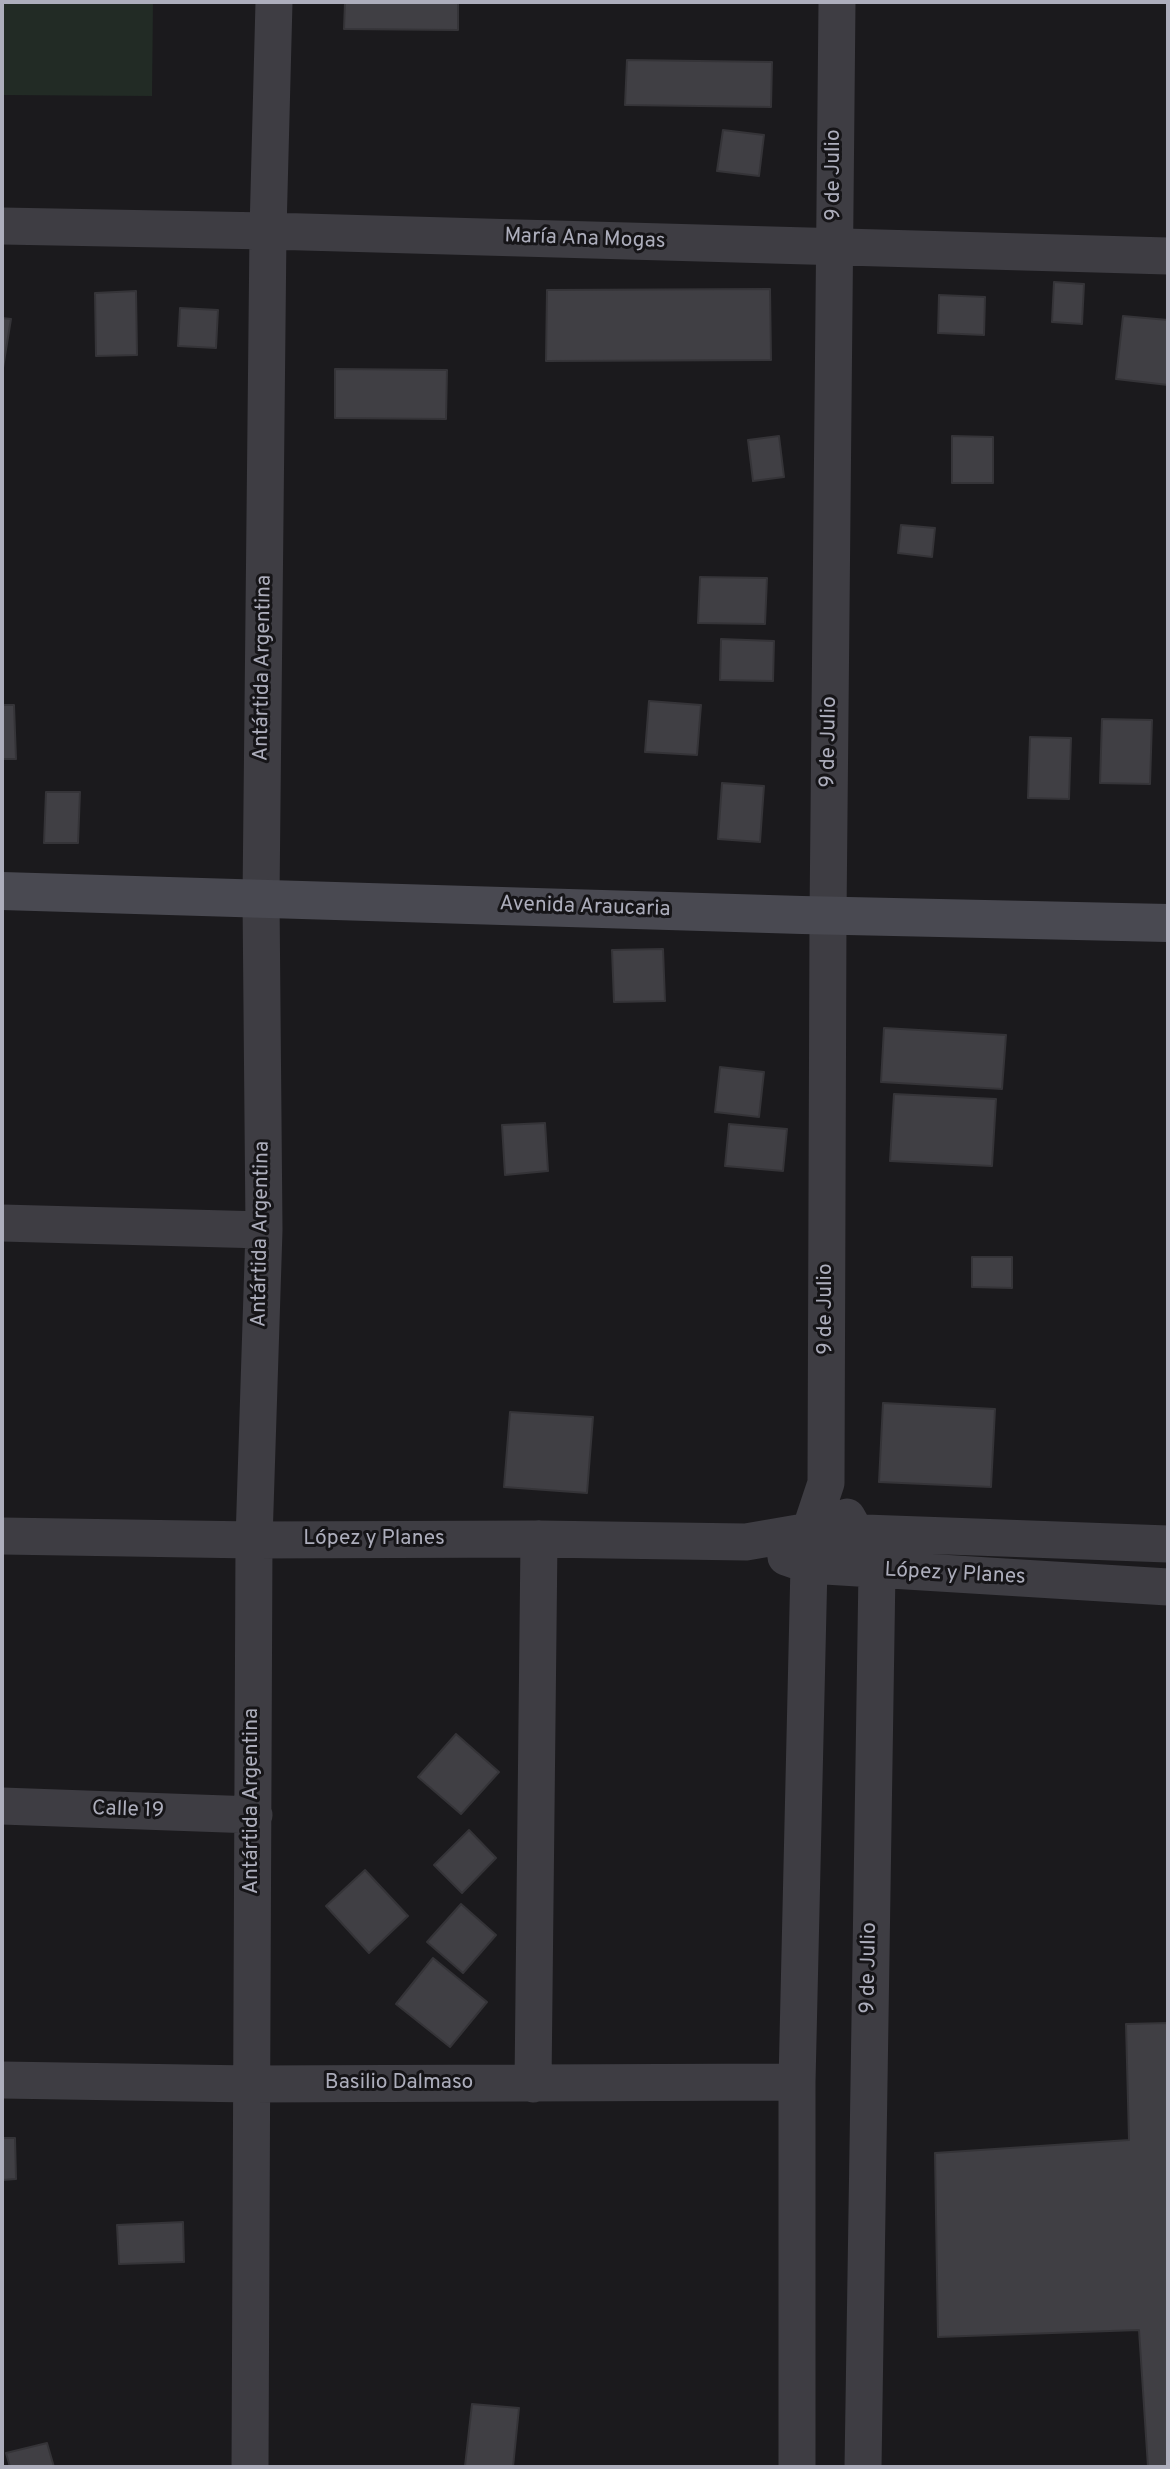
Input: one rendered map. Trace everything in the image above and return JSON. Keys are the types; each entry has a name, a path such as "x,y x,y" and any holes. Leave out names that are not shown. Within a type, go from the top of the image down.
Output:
{"main road":[{"name":"Avenida Araucaria","path":"2,891 828,916 1168,923"}],"street":[{"name":"Antártida Argentina","path":"250,2467 254,1541 264,1230 261,898 268,231 274,2"},
{"name":"9 de Julio","path":"797,2467 797,2082 809,1548 827,1483 828,916 837,2"},
{"name":"María Ana Mogas","path":"2,226 1168,256"},
{"path":"2,1223 264,1230"},
{"name":"9 de Julio","path":"827,1483 877,1570 863,2467"},
{"name":"López y Planes","path":"809,1548 855,1533 1168,1544"},
{"name":"López y Planes","path":"2,1536 254,1541 539,1539 746,1542 809,1548 877,1570 1168,1587"},
{"path":"533,2084 539,1539"},
{"name":"Calle 19","path":"2,1806 254,1815"},
{"name":"Basilio Dalmaso","path":"2,2080 251,2084 797,2082"}],"shaded area":[{"path":"2,2 153,2 152,96 2,95"}],"building":[{"path":"345,2 458,2 458,30 344,29"},
{"path":"627,60 772,62 771,107 625,105"},
{"path":"723,130 764,135 759,176 717,171"},
{"path":"1054,282 1084,284 1082,324 1052,322"},
{"path":"770,289 771,360 546,361 547,290"},
{"path":"136,291 137,355 96,356 95,293"},
{"path":"939,295 985,297 984,335 938,333"},
{"path":"180,308 218,310 216,348 178,346"},
{"path":"1123,316 1168,320 1168,385 1116,379"},
{"path":"2,318 11,319 2,374"},
{"path":"335,369 447,370 446,419 335,418"},
{"path":"779,436 784,477 753,481 748,440"},
{"path":"952,436 993,437 993,483 952,483"},
{"path":"901,525 935,528 932,557 898,553"},
{"path":"700,577 767,578 765,624 698,623"},
{"path":"721,639 774,641 773,681 720,680"},
{"path":"649,701 701,705 697,755 645,752"},
{"path":"2,705 14,705 16,759 2,759"},
{"path":"1102,719 1152,720 1150,784 1100,783"},
{"path":"1030,737 1071,738 1069,799 1028,798"},
{"path":"722,783 764,786 760,842 718,839"},
{"path":"46,792 80,792 78,843 44,843"},
{"path":"663,949 665,1001 614,1002 612,950"},
{"path":"884,1028 1006,1035 1002,1089 881,1082"},
{"path":"720,1067 764,1072 759,1117 715,1112"},
{"path":"894,1094 996,1099 992,1166 890,1161"},
{"path":"545,1123 548,1171 505,1175 502,1125"},
{"path":"729,1124 787,1129 783,1171 725,1166"},
{"path":"972,1257 1012,1257 1012,1288 972,1287"},
{"path":"883,1403 995,1409 991,1487 879,1482"},
{"path":"510,1412 593,1417 587,1493 504,1487"},
{"path":"456,1734 499,1772 461,1814 418,1777"},
{"path":"469,1830 496,1858 462,1893 434,1865"},
{"path":"365,1870 408,1916 369,1953 326,1906"},
{"path":"461,1904 496,1935 463,1973 427,1942"},
{"path":"433,1958 487,2002 450,2047 396,2004"},
{"path":"1168,2023 1168,2467 1148,2467 1139,2330 938,2337 935,2153 1129,2140 1126,2024"},
{"path":"2,2138 15,2138 16,2179 2,2180"},
{"path":"183,2222 184,2262 119,2264 117,2225"},
{"path":"472,2404 519,2408 513,2467 465,2466"},
{"path":"47,2443 54,2467 10,2467 6,2453"}]}
